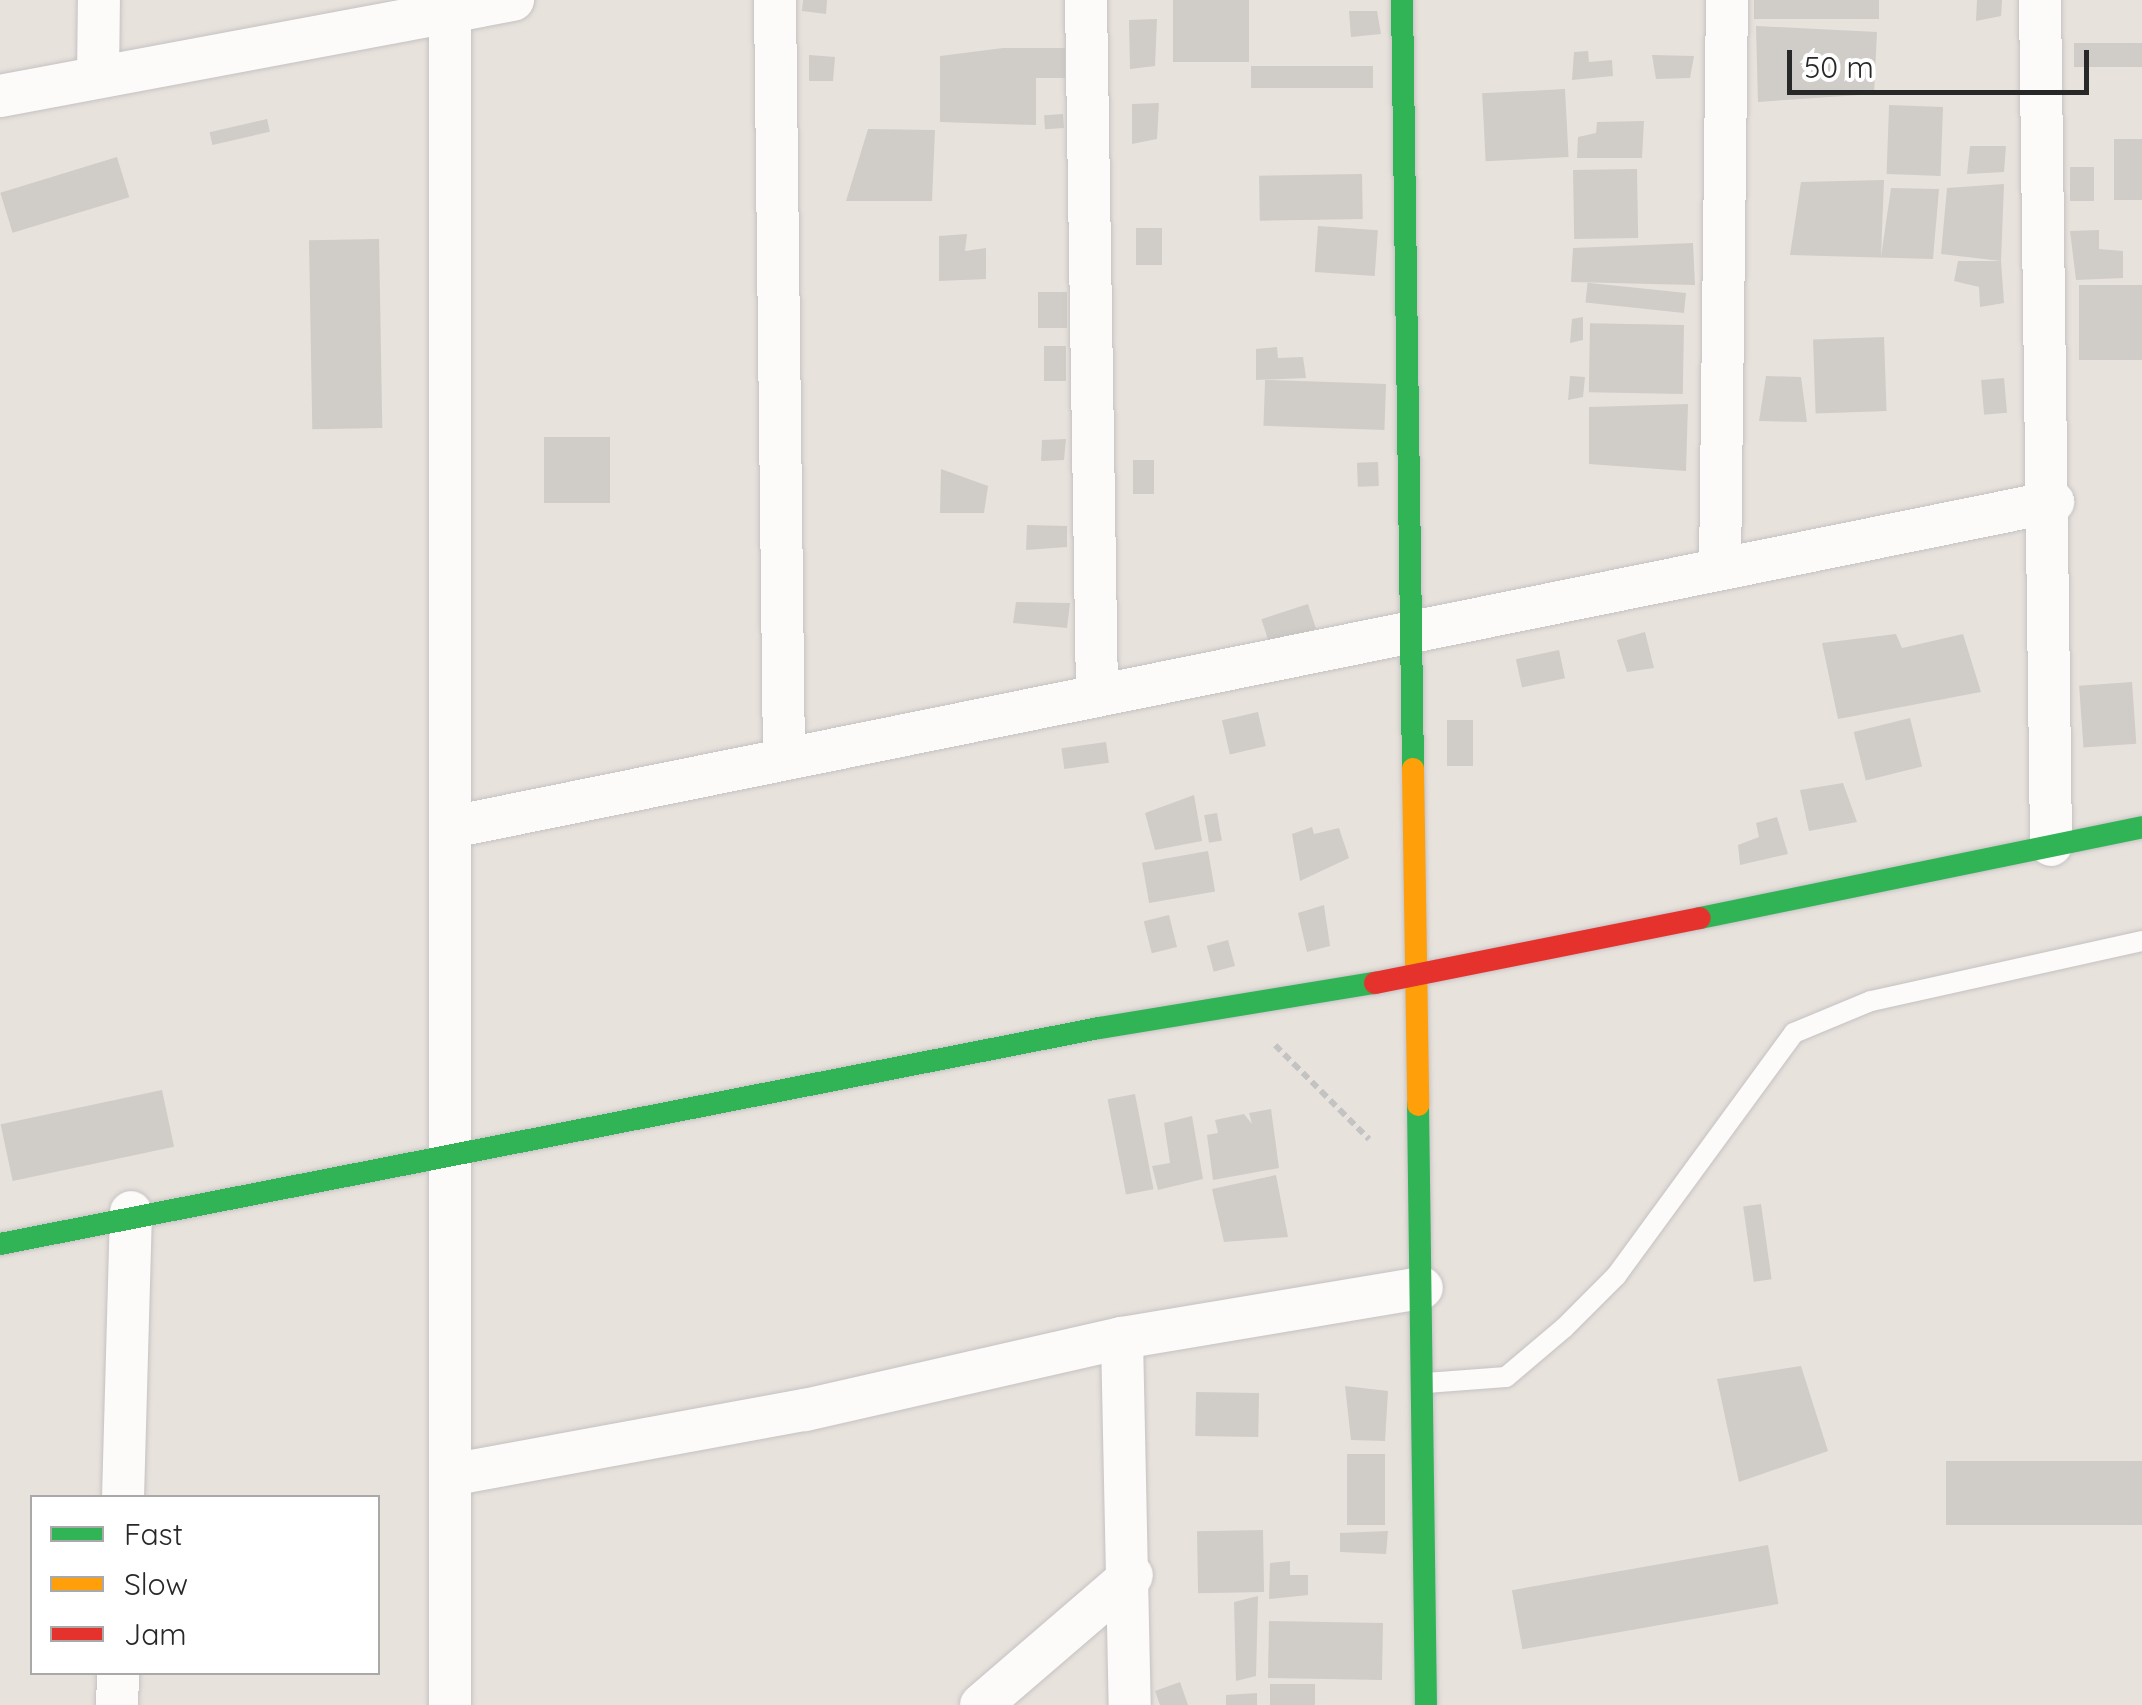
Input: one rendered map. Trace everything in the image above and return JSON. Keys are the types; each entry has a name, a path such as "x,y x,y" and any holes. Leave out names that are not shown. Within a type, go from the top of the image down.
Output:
{"street":[{"path":"98,77 99,0"},
{"path":"0,96 449,6 512,0"},
{"path":"775,0 784,758"},
{"path":"1086,0 1097,694"},
{"path":"1402,0 1415,633 1426,1705"},
{"path":"1720,569 1727,0"},
{"path":"2040,0 2052,502 2051,845"},
{"path":"449,6 454,1701"},
{"path":"452,826 2052,502"},
{"path":"0,1244 132,1212 453,1150 1417,976 2142,828"},
{"path":"123,1495 132,1212"},
{"path":"455,1474 805,1410 1122,1338 1422,1288"},
{"path":"1122,1338 1132,1575 1130,1705"},
{"path":"981,1705 1132,1575"},
{"path":"117,1705 118,1675"}],"lane":[{"path":"1422,1383 1506,1377 1564,1328 1616,1276 1794,1033 1871,1001 2142,941"}],"path":[{"path":"1236,1006 1420,1190"}],"building":[{"path":"803,0 827,0 826,14 802,11"},
{"path":"1173,0 1249,0 1249,62 1173,62"},
{"path":"1754,0 1879,0 1879,19 1754,19"},
{"path":"1977,0 2002,0 2001,16 1976,21"},
{"path":"1349,11 1377,11 1381,34 1351,37"},
{"path":"1157,19 1155,66 1130,69 1129,20"},
{"path":"1756,26 1877,32 1874,94 1758,102"},
{"path":"2074,43 2142,43 2142,67 2074,67"},
{"path":"1003,48 1065,48 1065,78 1036,78 1036,125 940,122 940,56"},
{"path":"1588,51 1589,62 1612,60 1613,76 1572,80 1574,52"},
{"path":"809,55 835,57 833,81 809,81"},
{"path":"1652,55 1694,56 1690,78 1656,79"},
{"path":"1251,66 1373,66 1373,88 1251,88"},
{"path":"1565,89 1569,157 1486,161 1482,93"},
{"path":"1159,103 1157,139 1132,144 1132,104"},
{"path":"1889,105 1943,107 1941,176 1887,174"},
{"path":"1063,114 1064,128 1045,129 1044,115"},
{"path":"267,119 270,132 212,145 210,132"},
{"path":"1644,121 1642,158 1577,158 1578,137 1596,133 1597,122"},
{"path":"868,129 935,130 932,201 846,201"},
{"path":"2114,139 2142,139 2142,200 2114,200"},
{"path":"1970,146 2006,146 2004,172 1967,174"},
{"path":"117,157 129,197 13,233 0,193"},
{"path":"2070,167 2094,167 2094,201 2070,201"},
{"path":"1637,169 1638,238 1574,239 1573,170"},
{"path":"1362,174 1363,219 1260,221 1259,176"},
{"path":"1884,180 1881,257 1891,188 1939,189 1933,259 1790,255 1801,182"},
{"path":"2004,184 2001,261 1941,254 1947,188"},
{"path":"1318,226 1378,230 1375,276 1315,272"},
{"path":"1136,228 1162,228 1162,265 1136,265"},
{"path":"2099,230 2099,249 2123,251 2123,278 2076,280 2070,231"},
{"path":"967,234 965,251 986,248 986,279 939,281 939,236"},
{"path":"379,239 382,428 312,429 309,240"},
{"path":"1693,243 1695,285 1571,282 1573,248"},
{"path":"1958,261 2001,261 2004,303 1980,307 1979,287 1954,281"},
{"path":"1588,283 1686,293 1684,313 1585,303"},
{"path":"2079,285 2142,285 2142,360 2079,360"},
{"path":"1038,292 1067,292 1067,328 1038,328"},
{"path":"1583,317 1583,340 1570,343 1572,319"},
{"path":"1590,323 1684,325 1683,394 1589,392"},
{"path":"1884,337 1887,411 1816,413 1813,339"},
{"path":"1044,346 1066,346 1066,381 1044,381"},
{"path":"1277,347 1278,358 1303,357 1306,378 1256,380 1256,349"},
{"path":"1570,376 1585,377 1583,397 1568,400"},
{"path":"1766,376 1801,377 1807,422 1759,421"},
{"path":"2004,378 2007,413 1984,415 1981,380"},
{"path":"1265,380 1386,384 1384,430 1263,426"},
{"path":"1688,404 1686,471 1589,464 1589,407"},
{"path":"544,437 610,437 610,503 544,503"},
{"path":"1066,439 1064,460 1041,461 1042,440"},
{"path":"1133,460 1154,460 1154,494 1133,494"},
{"path":"1378,462 1379,486 1358,487 1357,463"},
{"path":"941,469 988,486 984,513 940,513"},
{"path":"1027,525 1067,526 1067,547 1026,550"},
{"path":"1016,602 1070,603 1067,628 1013,623"},
{"path":"1308,604 1316,629 1269,644 1261,619"},
{"path":"1645,632 1654,668 1627,672 1617,640"},
{"path":"1896,634 1902,648 1963,634 1981,692 1838,719 1822,643"},
{"path":"1559,650 1565,678 1522,688 1516,659"},
{"path":"2132,682 2136,744 2083,748 2079,686"},
{"path":"1258,712 1266,746 1230,754 1222,720"},
{"path":"1910,718 1922,767 1866,781 1854,732"},
{"path":"1447,720 1473,720 1473,766 1447,766"},
{"path":"1106,742 1109,763 1064,769 1061,748"},
{"path":"1843,783 1857,822 1809,831 1800,790"},
{"path":"1194,795 1202,841 1155,850 1145,813"},
{"path":"1217,813 1222,841 1209,843 1204,815"},
{"path":"1777,817 1788,854 1740,865 1738,845 1759,837 1756,823"},
{"path":"1312,827 1314,834 1339,828 1349,858 1300,881 1292,834"},
{"path":"1208,851 1215,891 1149,903 1142,863"},
{"path":"1324,905 1330,946 1307,952 1298,913"},
{"path":"1169,915 1177,947 1152,953 1144,921"},
{"path":"1228,940 1235,966 1214,972 1207,946"},
{"path":"162,1090 174,1147 13,1181 1,1124"},
{"path":"1135,1094 1154,1189 1126,1195 1108,1099"},
{"path":"1271,1109 1279,1168 1213,1180 1207,1135 1218,1133 1215,1120 1244,1114 1252,1124 1249,1113"},
{"path":"1192,1116 1203,1179 1158,1190 1152,1166 1170,1163 1164,1123"},
{"path":"1276,1175 1288,1237 1224,1242 1212,1189"},
{"path":"1761,1204 1772,1279 1754,1282 1743,1207"},
{"path":"1801,1366 1828,1451 1739,1482 1717,1379"},
{"path":"1345,1386 1388,1391 1385,1441 1351,1440"},
{"path":"1196,1392 1259,1393 1258,1437 1195,1436"},
{"path":"1347,1454 1385,1454 1385,1525 1347,1525"},
{"path":"1946,1461 2142,1461 2142,1525 1946,1525"},
{"path":"1263,1530 1264,1592 1198,1593 1197,1531"},
{"path":"1388,1531 1386,1554 1340,1552 1340,1533"},
{"path":"1768,1545 1778,1604 1522,1649 1512,1590"},
{"path":"1290,1561 1290,1575 1308,1575 1308,1595 1269,1599 1270,1563"},
{"path":"1258,1596 1256,1676 1236,1681 1234,1602"},
{"path":"1269,1621 1383,1623 1382,1680 1268,1678"},
{"path":"1180,1682 1188,1705 1160,1705 1155,1691"},
{"path":"1270,1684 1315,1684 1315,1705 1270,1705"},
{"path":"1257,1693 1257,1705 1226,1705 1226,1695"}],"traffic: fast":[{"path":"1402,0 1413,769"},
{"path":"1700,918 2142,827"},
{"path":"0,1244 1099,1028 1375,983"},
{"path":"1418,1105 1426,1705"}],"traffic: slow":[{"path":"1413,769 1418,1105"}],"traffic: jam":[{"path":"1375,983 1700,918"}]}
